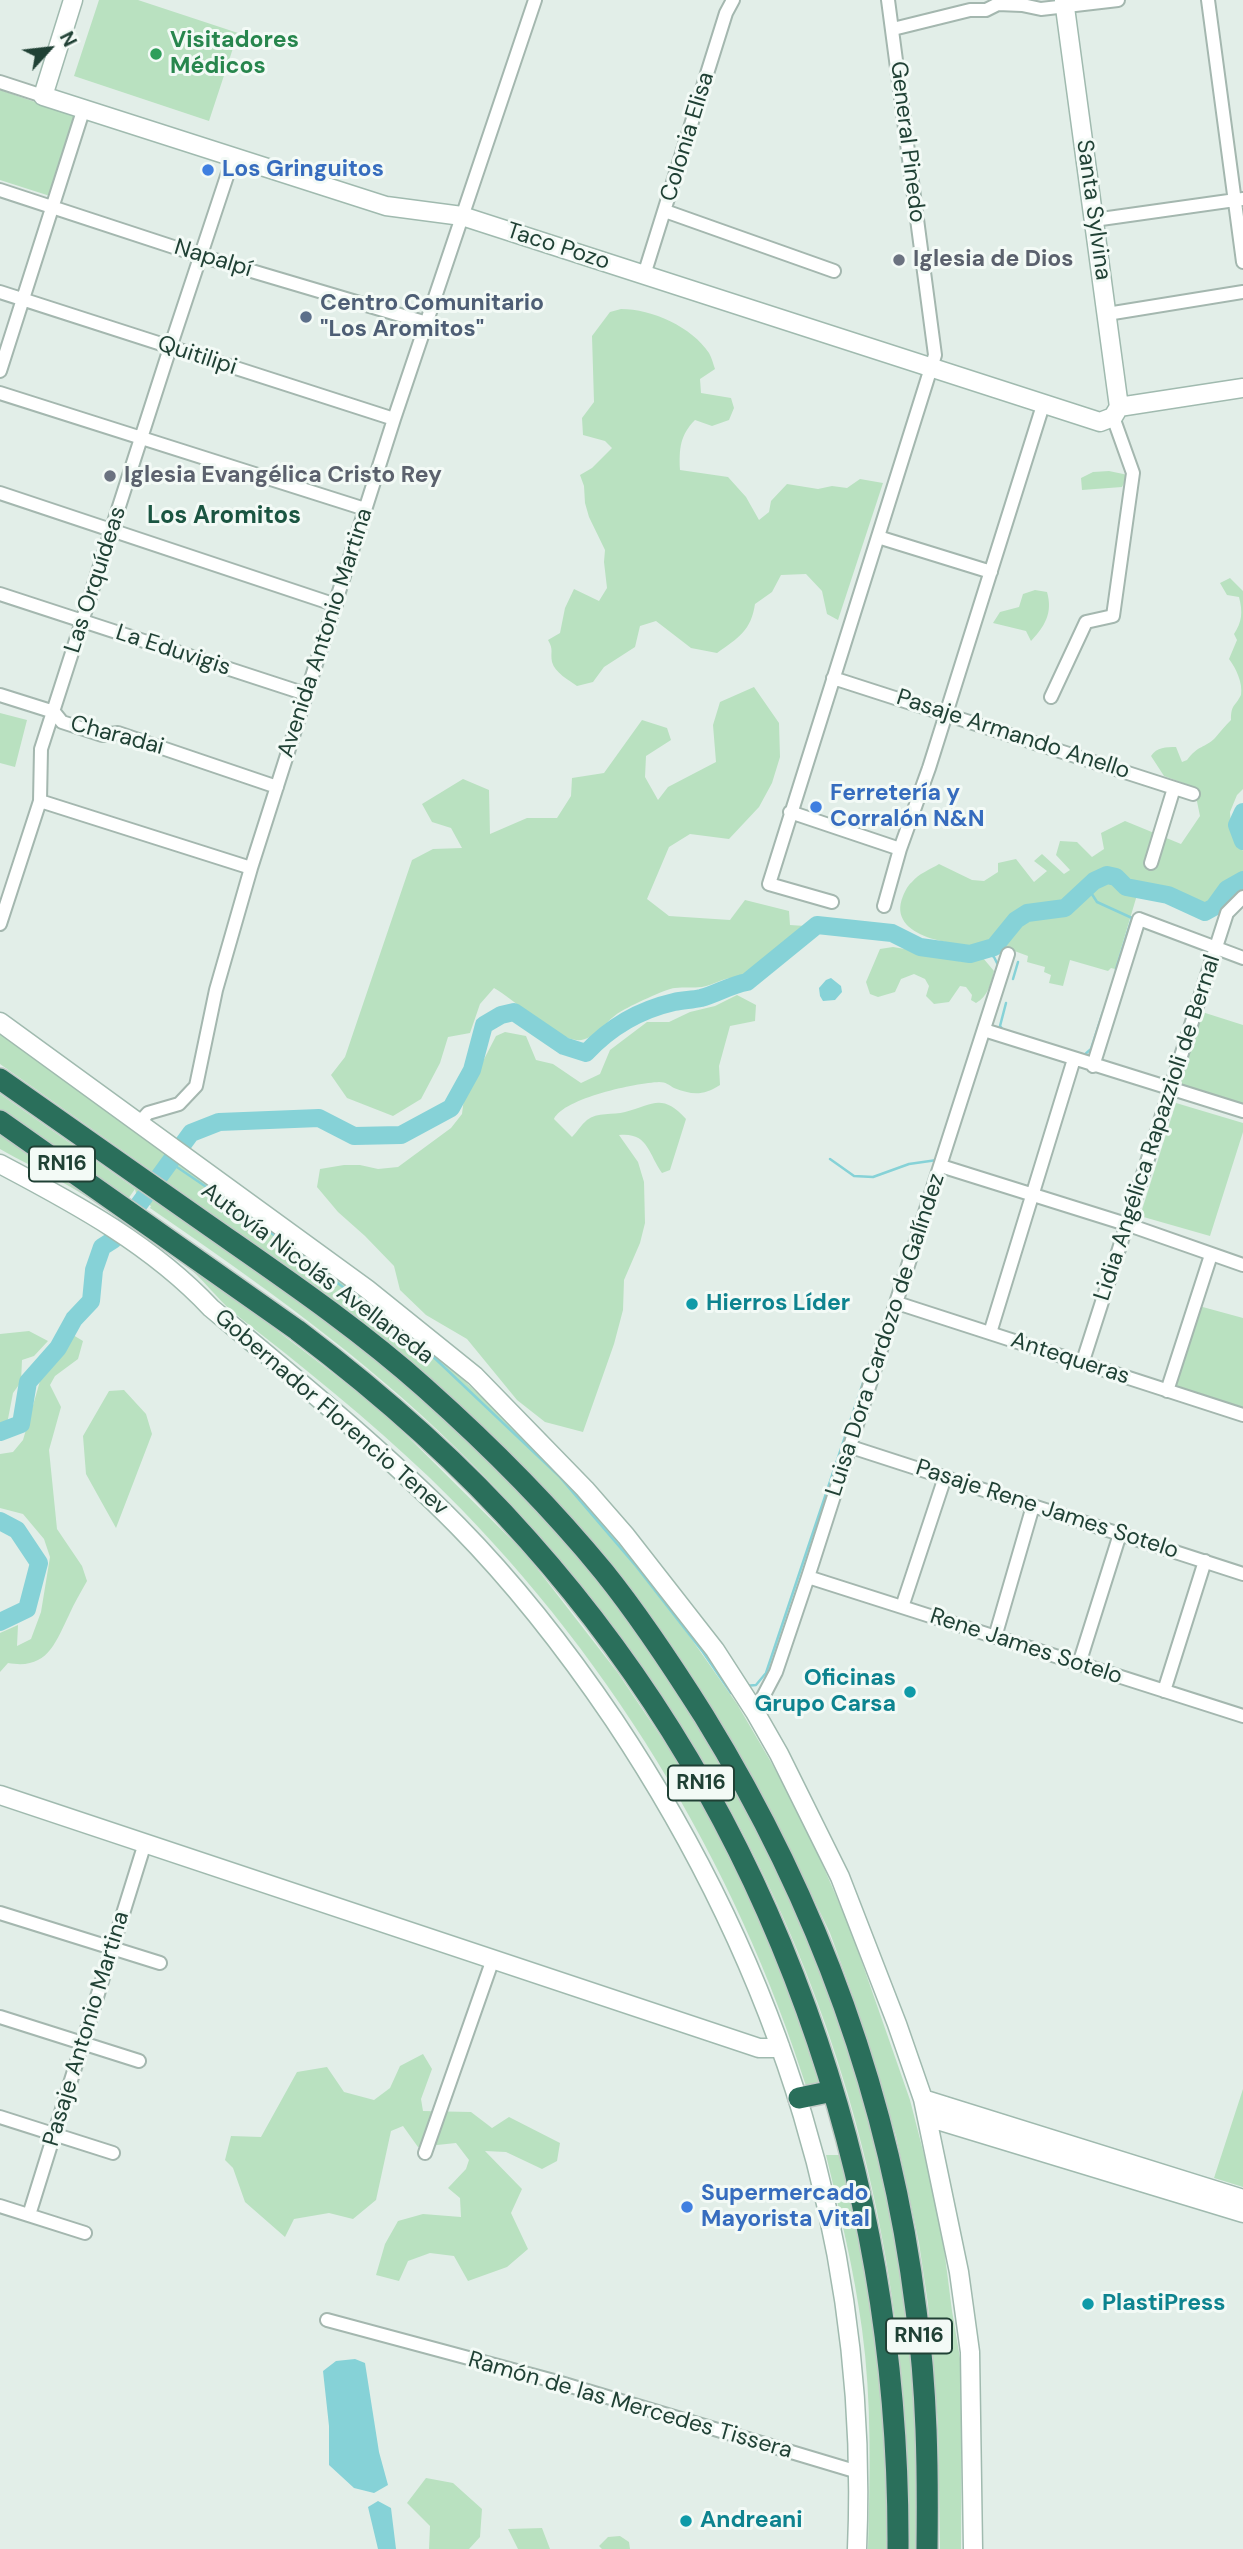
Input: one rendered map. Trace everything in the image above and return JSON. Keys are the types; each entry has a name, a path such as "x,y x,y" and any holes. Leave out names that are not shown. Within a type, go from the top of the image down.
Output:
{"highway":[{"name":"Autovía Nicolás Avellaneda","path":"0,1079 304,1292 421,1385 489,1447 561,1521 624,1597 681,1681 744,1783 794,1882 834,1976 865,2069 893,2176 910,2264 921,2350 927,2456 927,2549"},
{"name":"RN16","path":"0,1121 124,1206 318,1346 395,1410 502,1512 567,1586 652,1704 721,1818 754,1884 807,2008 833,2091 872,2244 883,2314 895,2431 898,2549"},
{"path":"799,2098 833,2091"}],"street":[{"path":"43,96 73,0"},
{"name":"Avenida Antonio Martina","path":"139,1123 148,1113 179,1104 196,1086 216,990 251,868 394,419 536,0"},
{"name":"Colonia Elisa","path":"644,275 726,13 733,0"},
{"name":"General Pinedo","path":"832,902 769,884 935,355 888,0"},
{"path":"892,29 970,10 986,10 998,4 1041,9 1064,4 1118,0"},
{"path":"1208,0 1239,199 1243,262"},
{"name":"Santa Sylvina","path":"1064,4 1107,314 1116,412"},
{"name":"Taco Pozo","path":"0,82 83,111 386,206 462,216 1100,422 1116,412 1243,388"},
{"path":"0,371 83,111"},
{"name":"Las Orquídeas","path":"0,925 40,801 41,749 233,159"},
{"name":"Napalpí","path":"0,190 201,256 427,323"},
{"path":"1094,220 1239,199"},
{"path":"665,211 834,271"},
{"name":"Quitilipi","path":"0,292 394,419"},
{"path":"1107,314 1243,292"},
{"path":"0,393 365,509"},
{"path":"884,906 1044,402"},
{"path":"1051,697 1086,622 1113,616 1133,472 1116,412"},
{"path":"0,493 336,605"},
{"path":"878,537 991,572"},
{"name":"La Eduvigis","path":"0,594 306,694"},
{"name":"Pasaje Armando Anello","path":"833,677 1193,794"},
{"name":"Charadai","path":"0,695 54,712 62,722 102,735 118,733 277,787"},
{"path":"1151,863 1174,788"},
{"path":"40,801 251,868"},
{"path":"790,812 900,849"},
{"name":"Lidia Angélica Rapazzioli de Bernal","path":"1082,1364 1227,913 1243,897"},
{"path":"1093,1066 1139,919 1243,958"},
{"name":"Luisa Dora Cardozo de Galíndez","path":"755,1712 776,1672 808,1577 1008,954"},
{"path":"0,1022 388,1305 475,1376 585,1489 626,1536 708,1641 755,1712 779,1754 840,1877 923,2099 959,2272 970,2352 973,2549"},
{"path":"984,1030 1243,1111"},
{"path":"989,1333 1074,1059"},
{"name":"Gobernador Florencio Tenev","path":"0,1164 112,1226 188,1283 211,1308 371,1442 460,1528 535,1613 586,1678 635,1752 691,1846 755,1979 799,2098 829,2211 853,2353 858,2472 857,2549"},
{"path":"941,1166 1126,1224 1243,1265"},
{"path":"1167,1391 1211,1255"},
{"name":"Antequeras","path":"897,1303 1243,1415"},
{"name":"Pasaje Rene James Sotelo","path":"851,1447 1243,1574"},
{"path":"902,1607 945,1477"},
{"path":"995,1637 1034,1506"},
{"path":"1079,1664 1120,1534"},
{"path":"1164,1691 1205,1561"},
{"name":"Rene James Sotelo","path":"808,1577 1243,1716"},
{"path":"0,1795 759,2048 780,2046"},
{"name":"Pasaje Antonio Martina","path":"29,2215 145,1843"},
{"path":"0,1913 160,1963"},
{"path":"425,2153 493,1959"},
{"path":"0,2017 139,2061"},
{"path":"923,2099 1243,2213"},
{"path":"0,2117 113,2153"},
{"path":"927,2117 1147,2177 1243,2199"},
{"path":"0,2206 85,2233"},
{"name":"Ramón de las Mercedes Tissera","path":"327,2320 554,2381 858,2472"}],"green space":[{"name":"Visitadores Médicos","path":"99,0 138,0 238,33 209,121 74,76"},
{"path":"0,90 76,116 50,196 0,180"},
{"path":"621,309 658,316 692,335 709,353 715,369 700,379 701,393 731,398 734,408 729,420 712,426 695,420 686,431 680,455 680,470 728,477 746,497 759,520 769,512 771,501 787,484 818,489 832,486 847,488 860,479 883,483 838,620 827,614 822,591 806,574 781,575 772,592 755,604 747,627 717,653 691,648 656,621 640,626 635,647 604,667 593,682 577,686 556,670 548,640 560,633 565,608 574,589 599,601 607,588 605,550 589,517 580,475 592,468 612,448 605,441 583,435 582,418 594,402 592,336 610,312"},
{"path":"1109,471 1128,475 1122,487 1082,490 1081,478 1093,472"},
{"path":"1230,578 1243,591 1243,789 1237,795 1230,812 1231,827 1243,851 1243,873 1227,883 1206,910 1200,910 1183,898 1165,891 1126,884 1118,876 1104,871 1085,883 1071,901 1009,918 1001,933 986,946 943,942 914,931 905,922 900,910 903,896 911,883 939,864 972,880 984,881 998,872 998,863 1016,859 1034,882 1047,871 1034,861 1042,854 1064,874 1070,870 1056,855 1060,841 1077,842 1092,857 1104,849 1101,833 1125,821 1181,844 1200,816 1194,787 1164,776 1151,756 1159,749 1176,747 1182,762 1187,760 1215,738 1231,720 1233,708 1241,695 1238,676 1229,659 1237,640 1234,634 1241,612 1239,597 1227,595 1220,583"},
{"path":"1035,590 1047,592 1049,606 1044,624 1031,641 1026,631 993,623 1000,612 1019,607 1023,594"},
{"path":"754,687 779,723 780,757 772,783 759,807 729,839 690,834 669,847 647,899 669,916 730,920 745,900 789,911 790,925 805,926 801,932 738,978 728,978 702,987 664,991 620,1012 589,1038 582,1040 556,1032 494,988 480,1004 470,1033 448,1037 440,1063 421,1099 393,1116 347,1098 331,1075 345,1057 412,860 433,849 462,848 451,828 432,822 422,804 463,779 489,790 490,834 527,818 557,818 571,796 572,778 604,773 642,720 667,728 671,740 646,756 645,777 658,800 668,787 716,762 713,725 720,702"},
{"path":"0,713 27,720 15,767 0,763"},
{"path":"1109,877 1137,895 1115,969 1108,971 1070,960 1063,986 1049,983 1051,975 1044,972 1045,967 1027,962 1028,956 1001,946 1014,929 1034,916 1067,912"},
{"path":"893,947 963,962 983,958 994,971 990,985 976,1003 971,1000 972,995 966,987 960,986 949,1002 934,1004 926,996 929,986 925,979 914,974 901,979 895,992 878,997 870,994 866,982 880,949"},
{"path":"737,995 756,1005 755,1021 730,1026 719,1066 720,1085 708,1091 692,1093 661,1082 634,1085 571,1104 554,1119 572,1137 591,1117 625,1112 650,1104 663,1103 686,1119 670,1170 662,1173 642,1140 629,1135 619,1135 638,1162 644,1182 645,1223 640,1243 624,1280 623,1310 583,1432 545,1422 517,1400 467,1339 426,1315 400,1290 394,1266 338,1212 317,1187 320,1169 344,1165 378,1169 398,1167 451,1128 462,1114 464,1098 496,1036 505,1032 526,1036 536,1060 553,1064 581,1083 600,1074 610,1050 647,1022 669,1022 690,1012 715,1006"},
{"path":"1199,1011 1243,1025 1243,1106 1180,1087 1176,1081"},
{"path":"0,1027 168,1149 166,1155 418,1337 563,1474 639,1564 737,1704 804,1822 850,1928 910,2100 940,2217 962,2370 961,2549 940,2549 938,2425 928,2304 919,2243 896,2136 830,1933 783,1835 716,1721 563,1510 221,1220 0,1064"},
{"path":"0,1094 133,1187 157,1197 325,1317 464,1433 596,1574 709,1737 802,1912 868,2100 912,2315 923,2549 907,2549 903,2394 883,2242 848,2094 798,1951 733,1814 654,1684 562,1562 456,1448 421,1415 308,1321 150,1208 151,1206 137,1197 135,1189 128,1199 0,1110"},
{"path":"1176,1103 1243,1123 1243,1132 1210,1236 1140,1216"},
{"path":"0,1130 139,1225 381,1410 525,1553 618,1673 682,1768 736,1868 793,1998 823,2092 808,2092 778,2006 743,1922 703,1841 657,1761 607,1685 552,1612 493,1543 407,1456 234,1313 191,1270 93,1201 0,1149"},
{"path":"1199,1306 1243,1318 1243,1409 1177,1390 1174,1383"},
{"path":"29,1331 48,1341 34,1356 22,1360 21,1382 13,1393 7,1424 0,1426 0,1334"},
{"path":"73,1335 83,1341 78,1359 55,1376 50,1385 61,1407 49,1450 57,1529 82,1566 87,1581 48,1652 32,1663 8,1663 0,1672 0,1633 18,1625 17,1646 31,1639 41,1612 50,1557 44,1539 23,1514 0,1508 0,1454 13,1452 23,1440 40,1381"},
{"path":"124,1390 146,1414 152,1434 116,1528 86,1474 83,1436 109,1391"},
{"path":"423,2054 432,2069 421,2099 423,2111 471,2112 492,2128 509,2117 560,2143 557,2161 542,2169 506,2152 485,2151 522,2189 511,2213 528,2249 507,2267 468,2281 454,2256 430,2253 408,2261 399,2281 376,2275 385,2244 398,2221 423,2214 461,2217 460,2198 448,2188 466,2169 469,2160 456,2143 418,2147 403,2126 391,2131 376,2200 353,2219 329,2213 294,2219 285,2237 245,2202 233,2168 225,2160 231,2136 261,2137 297,2072 327,2067 344,2092 374,2100 390,2088 400,2066"},
{"path":"1243,2089 1243,2187 1214,2178"},
{"path":"826,2155 839,2155 861,2223 882,2383 886,2549 868,2549 870,2439 865,2356 851,2263"},
{"path":"426,2478 453,2483 482,2509 480,2537 469,2549 429,2549 430,2526 407,2503"},
{"path":"542,2528 550,2549 518,2549 508,2529"},
{"path":"620,2536 629,2542 630,2549 602,2549 599,2546 608,2537"}],"water":[{"path":"831,978 841,986 842,992 835,1000 823,1001 819,988"},
{"path":"355,2359 365,2363 379,2452 388,2485 374,2493 354,2488 329,2465 329,2426 323,2371 336,2361"},
{"path":"378,2501 391,2508 396,2549 378,2549 368,2507"}],"waterway":[{"path":"1243,812 1237,825 1243,841"},
{"path":"0,1432 21,1424 28,1382 58,1348 74,1319 91,1301 94,1270 102,1247 113,1240 191,1133 219,1122 319,1118 354,1136 401,1135 451,1108 472,1070 484,1025 501,1015 514,1012 564,1046 586,1053 605,1035 637,1015 661,1005 698,999 747,982 817,925 892,933 920,947 970,954 994,947 1016,920 1027,913 1065,908 1094,881 1107,875 1116,877 1126,887 1168,895 1205,912 1214,907 1227,889 1243,880"},
{"path":"1088,888 1097,902 1132,918 1116,969"},
{"path":"996,945 1005,951"},
{"path":"984,950 994,957 999,967"},
{"path":"1013,979 1018,962"},
{"path":"1004,1031 1000,1026 1006,1003"},
{"path":"1083,1056 1091,1049 1103,1012"},
{"path":"830,1159 854,1176 873,1177 909,1164 937,1160"},
{"path":"171,1163 246,1214 424,1348 559,1476 636,1566 703,1652 731,1693"},
{"path":"745,1686 756,1685 766,1673 872,1356"},
{"path":"0,1521 17,1530 39,1563 27,1609 0,1622"}],"place":[{"name":"Visitadores Médicos","path":"156,54"},
{"name":"Los Gringuitos","path":"208,170"},
{"name":"Iglesia de Dios","path":"899,260"},
{"name":"Centro Comunitario \"Los Aromitos\"","path":"306,317"},
{"name":"Iglesia Evangélica Cristo Rey","path":"110,476"},
{"name":"Ferretería y Corralón N&N","path":"816,807"},
{"name":"Hierros Líder","path":"692,1304"},
{"name":"Oficinas Grupo Carsa","path":"910,1692"},
{"name":"Supermercado Mayorista Vital","path":"687,2207"},
{"name":"PlastiPress","path":"1088,2304"},
{"name":"Andreani","path":"686,2521"}],"district":[{"name":"Los Aromitos","path":"224,517"}]}
